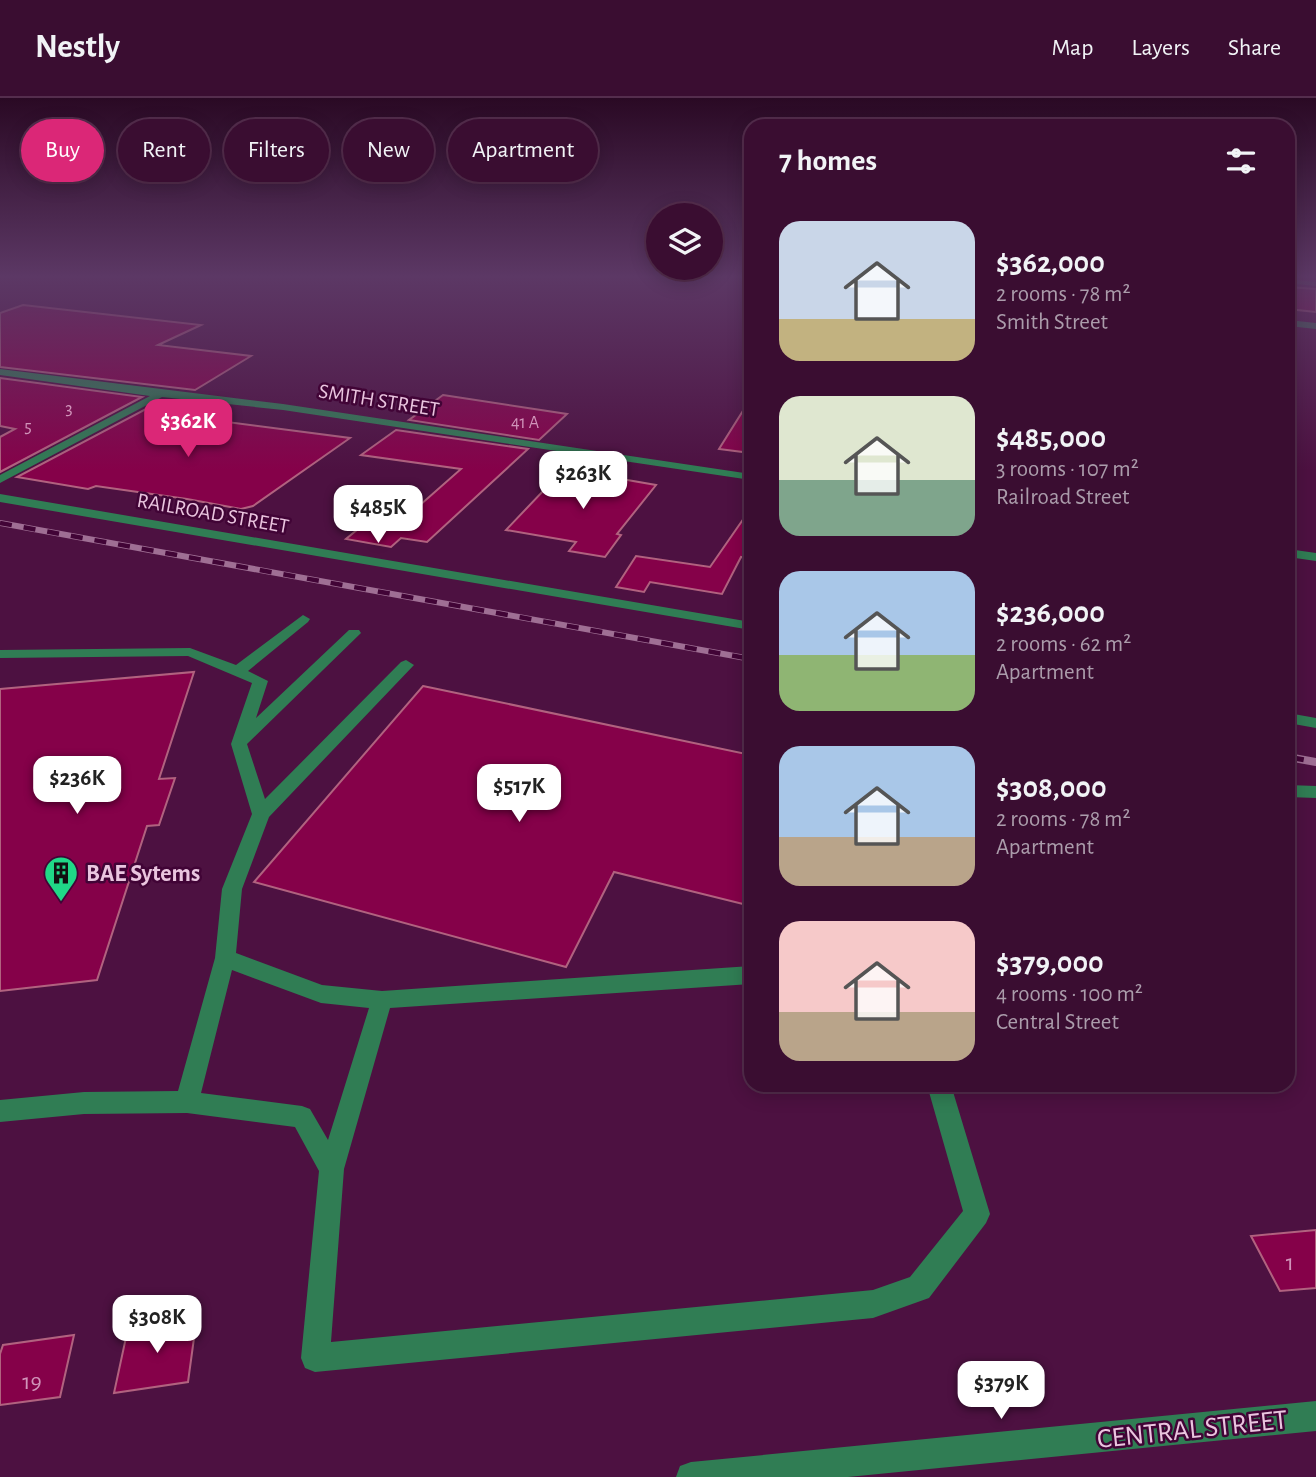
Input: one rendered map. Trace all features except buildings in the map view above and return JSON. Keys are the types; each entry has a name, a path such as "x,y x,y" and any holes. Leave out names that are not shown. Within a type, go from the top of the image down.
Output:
{"street":[{"name":"SMITH STREET","path":"0,372 160,394 283,407 744,476"},
{"path":"0,480 160,394"},
{"name":"RAILROAD STREET","path":"0,498 744,625"},
{"path":"1295,554 1316,557"},
{"path":"237,671 303,618"},
{"path":"239,744 354,633"},
{"path":"0,654 190,652 260,681 239,744 261,814"},
{"path":"187,1102 225,958 232,889 261,814 406,665"},
{"path":"1295,720 1316,723"},
{"path":"1295,791 1316,792"},
{"path":"225,958 321,994 382,1000 744,975"},
{"path":"382,1000 332,1170 315,1358 873,1304 919,1287 977,1214 941,1092"},
{"path":"0,1111 84,1103 187,1102 302,1117 332,1170"},
{"name":"CENTRAL STREET","path":"691,1477 1316,1416"}],"railway":[{"path":"0,523 744,658"},
{"path":"1295,758 1316,762"}],"place":[{"name":"BAE Sytems","path":"61,903"}]}
